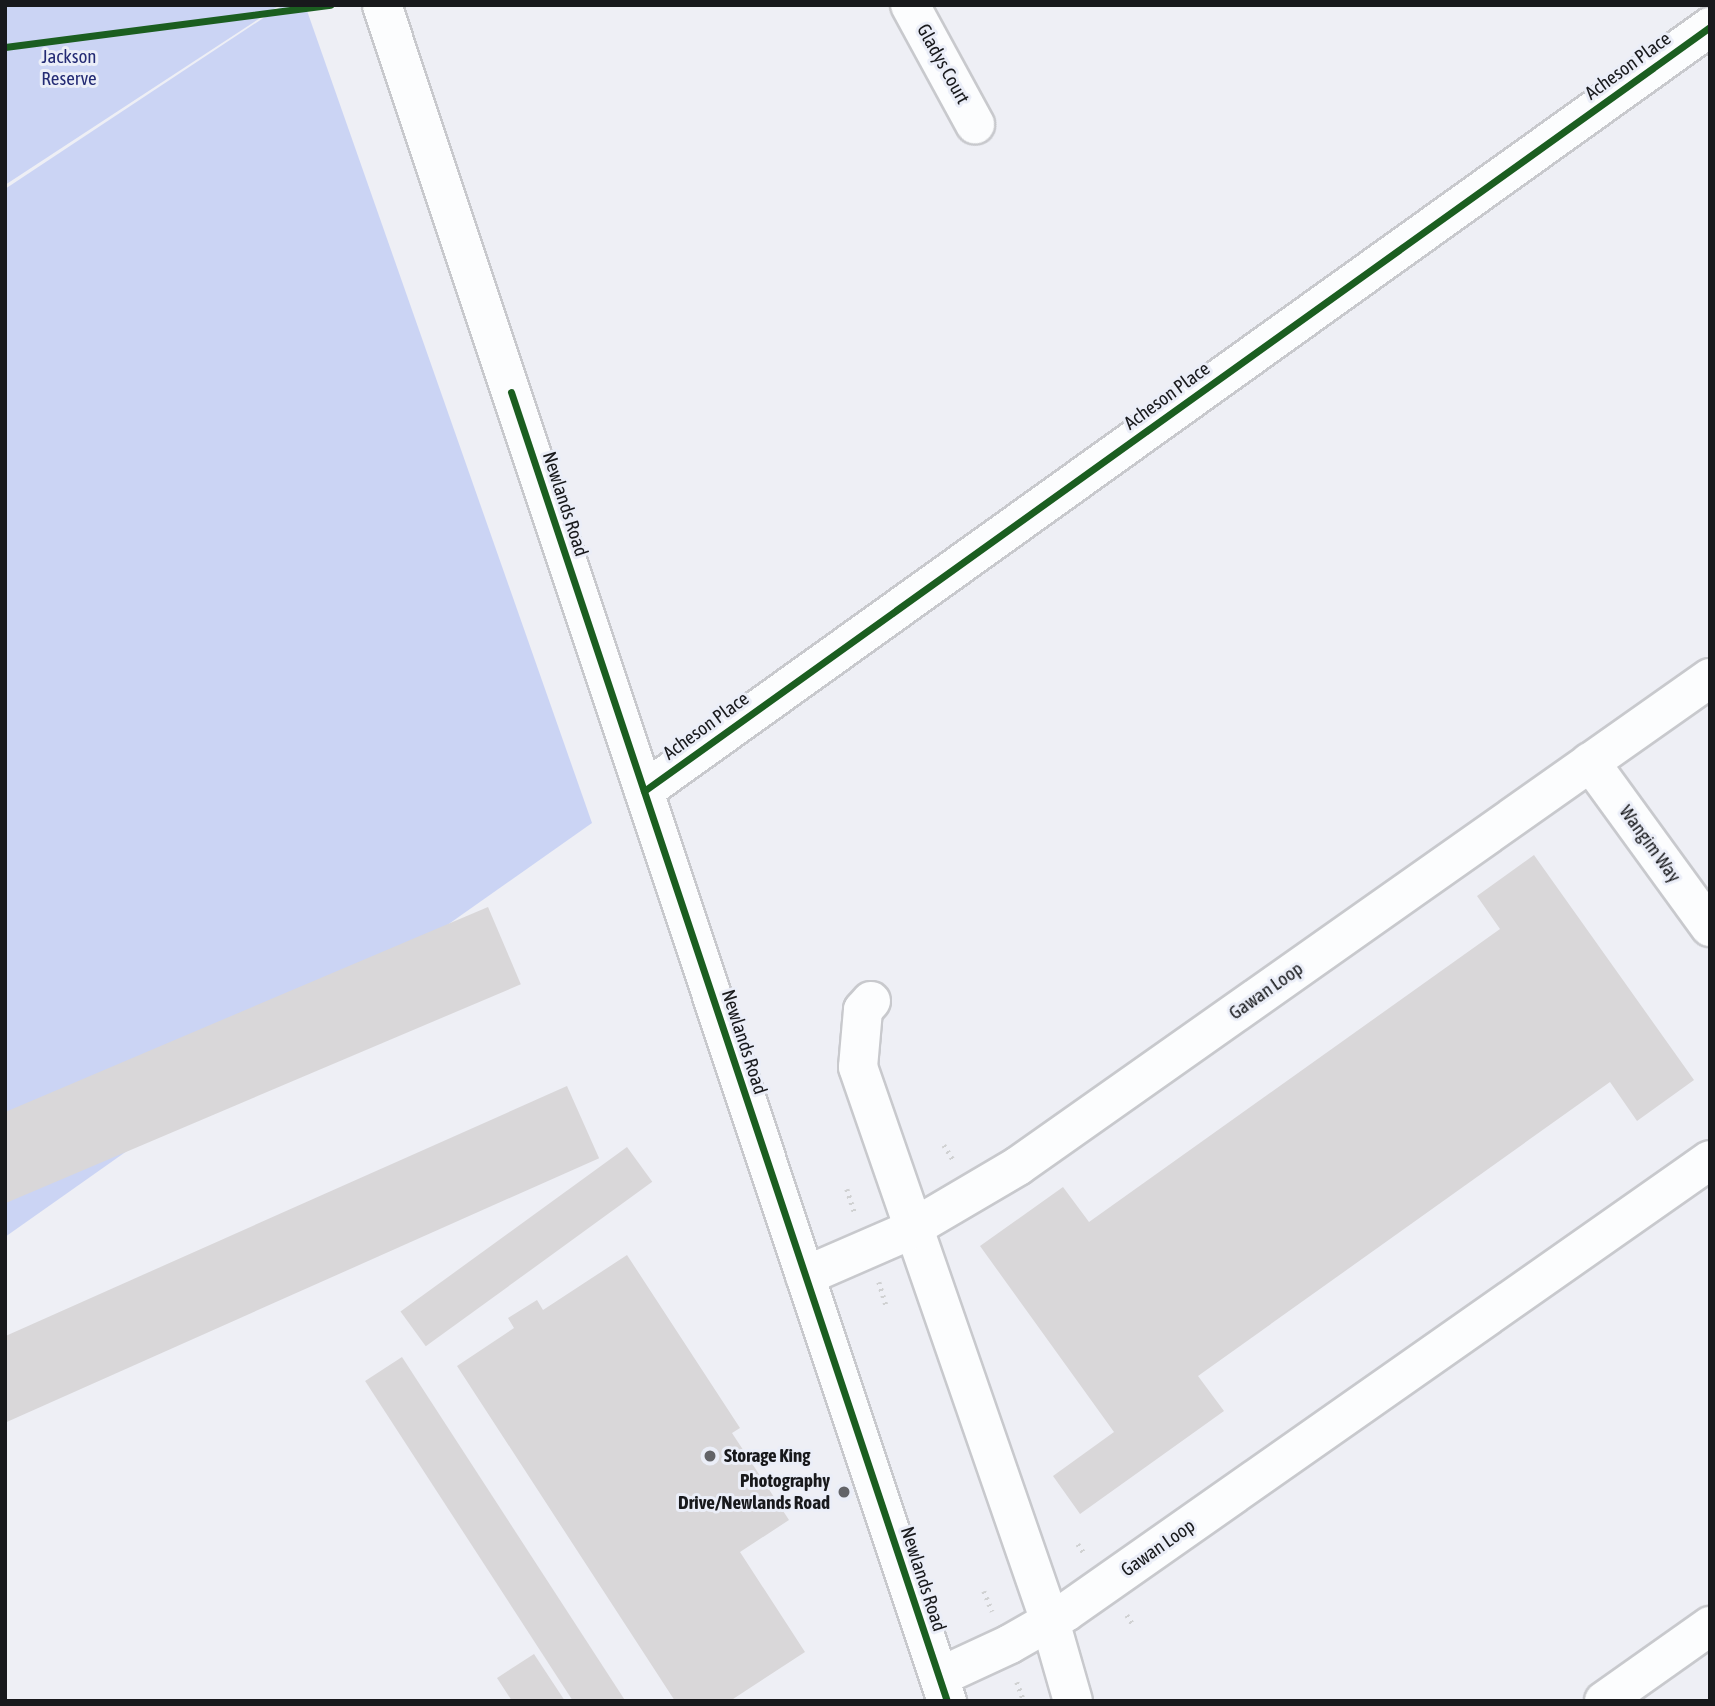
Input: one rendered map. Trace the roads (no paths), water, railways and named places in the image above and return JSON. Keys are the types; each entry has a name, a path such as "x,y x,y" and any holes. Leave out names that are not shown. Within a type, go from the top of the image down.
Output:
{"street":[{"name":"Newlands Road","path":"382,5 943,1689"},
{"name":"Gladys Court","path":"910,5 975,124"},
{"name":"Acheson Place","path":"644,791 1710,27"},
{"name":"Gawan Loop","path":"805,1276 912,1228 1018,1166 1710,678"},
{"name":"Wangim Way","path":"1590,762 1710,927"},
{"path":"871,1001 863,1010 858,1068 1051,1621 1073,1701"},
{"name":"Gawan Loop","path":"943,1689 1051,1621 1710,1160"},
{"path":"1604,1701 1710,1626"}],"place":[{"name":"Storage King","path":"710,1456"},
{"name":"Photography Drive/Newlands Road","path":"844,1492"}],"park label":[{"name":"Jackson Reserve","path":"69,68"}]}
